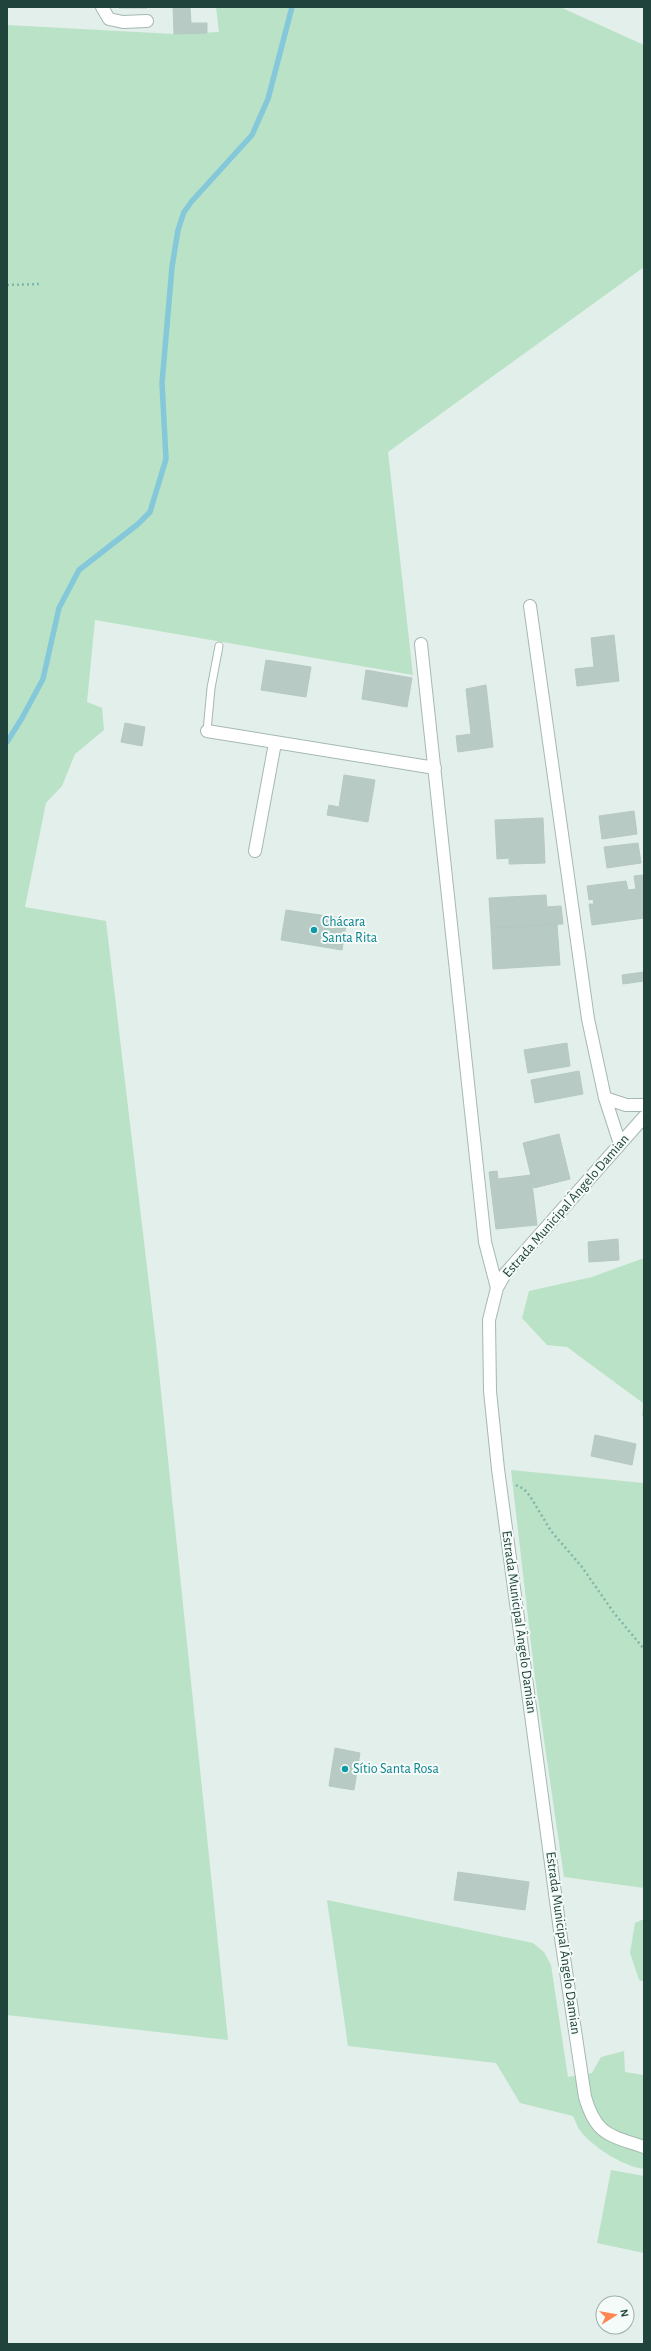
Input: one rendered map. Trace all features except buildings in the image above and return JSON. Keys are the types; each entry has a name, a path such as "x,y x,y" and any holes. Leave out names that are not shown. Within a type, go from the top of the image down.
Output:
{"street":[{"path":"102,7 109,19 123,22 146,21"},
{"path":"530,606 580,973 605,1098 620,1144"},
{"path":"421,644 485,1242 497,1288"},
{"path":"207,731 435,768"},
{"path":"255,851 275,743"},
{"path":"605,1098 626,1105 644,1105"},
{"name":"Estrada Municipal Ângelo Damian","path":"644,1117 515,1261 497,1288 489,1320 488,1361 500,1485 561,1938 585,2097 590,2114 596,2125 616,2137 644,2147"}],"lane":[{"path":"207,731 211,688 219,646"}],"path":[{"path":"7,284 40,284"},
{"path":"500,1485 516,1485 524,1489 551,1531 582,1567 614,1613 644,1649"}],"green space":[{"path":"216,7 560,7 644,45 644,267 388,452 413,675 95,620 87,702 102,708 104,730 75,754 62,786 46,803 25,907 106,921 156,1343 228,2040 7,2015 7,25 174,34 219,32"},
{"path":"644,1258 644,1417 642,1416 643,1403 567,1347 547,1345 522,1318 529,1291 592,1277"},
{"path":"511,1470 644,1483 644,1888 564,1877 535,1678"},
{"path":"327,1900 533,1943 544,1952 551,1965 568,2077 592,2073 601,2057 624,2051 625,2072 644,2075 644,2169 619,2161 602,2151 581,2131 573,2116 520,2103 496,2063 348,2046"},
{"path":"644,1919 644,1982 639,1980 630,1953 635,1923"},
{"path":"611,2170 644,2176 644,2253 597,2243"}],"waterway":[{"path":"7,742 43,679 59,608 79,570 138,524 150,512 166,459 162,383 172,267 178,230 184,212 192,201 252,135 268,99 292,7"}],"place":[{"name":"Chácara Santa Rita","path":"314,930"},
{"name":"Sítio Santa Rosa","path":"345,1769"}]}
